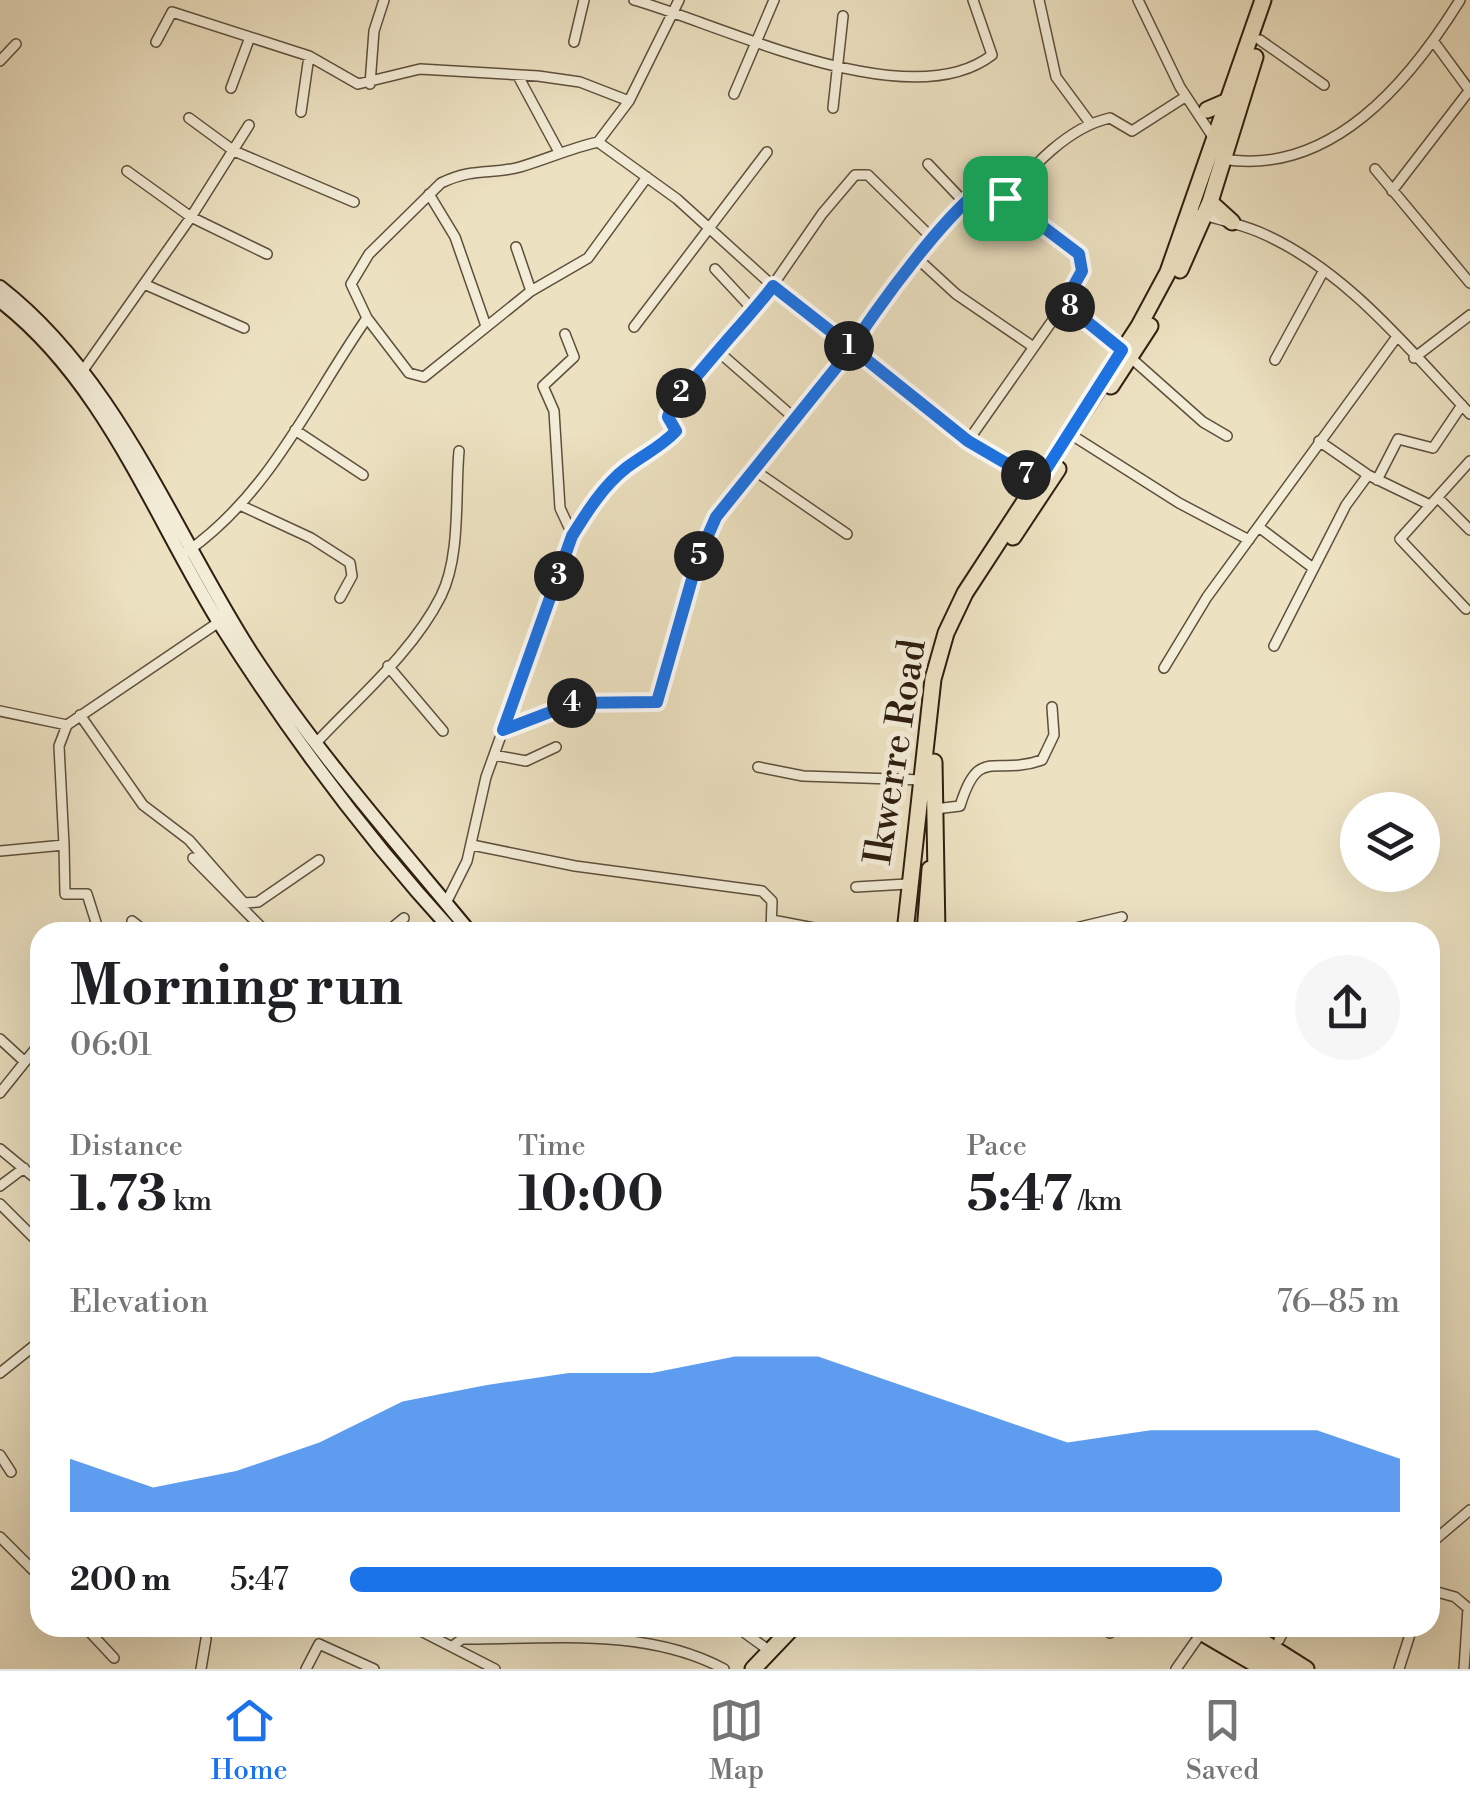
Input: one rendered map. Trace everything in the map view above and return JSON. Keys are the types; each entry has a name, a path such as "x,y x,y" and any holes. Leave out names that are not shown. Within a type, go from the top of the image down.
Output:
{"main road":[{"name":"Ikwerre Road","path":"908,922 932,810 940,694 959,627 1078,439 1199,232 1215,140 1263,0"},
{"name":"Ikwerre Road","path":"935,922 925,844 923,780 929,703 946,634 965,594 1127,354 1203,209 1273,0"},
{"path":"1207,110 1226,109"},
{"path":"1203,209 1228,221"},
{"path":"1199,232 1228,221"},
{"path":"0,287 41,321 84,369 219,622 323,771 444,922"},
{"path":"0,301 29,323 71,368 184,553 274,688 462,922"},
{"path":"915,922 916,889"},
{"path":"916,889 923,922"},
{"path":"742,1669 771,1637"},
{"path":"753,1669 783,1637"},
{"path":"1215,1637 1258,1667"},
{"path":"1220,1637 1286,1669"},
{"path":"1255,1637 1306,1669"},
{"path":"1285,1637 1319,1669"}],"street":[{"path":"370,84 374,32 384,0"},
{"path":"574,42 584,0"},
{"path":"634,0 836,67 888,75 940,76 978,64 993,52 973,0"},
{"path":"648,176 588,258 531,291 418,378 367,318 352,291 354,272 429,194 472,170 517,168 598,142 629,101 679,0"},
{"path":"734,94 774,0"},
{"path":"1039,0 1056,77 1090,122"},
{"path":"1138,0 1187,101 1215,140"},
{"path":"1222,159 1284,155 1350,128 1402,82 1434,42 1460,0"},
{"path":"156,42 172,12 308,56 350,80 370,84 420,69 580,82 629,101"},
{"path":"833,108 844,16"},
{"path":"232,88 250,37"},
{"path":"1260,40 1324,85"},
{"path":"1392,191 1470,91 1434,42"},
{"path":"0,61 16,44"},
{"path":"301,112 308,56"},
{"path":"518,76 559,152"},
{"path":"1005,198 1028,171 1090,122 1110,118 1132,131 1187,101"},
{"path":"1187,101 1207,110"},
{"path":"189,118 234,151 354,202"},
{"path":"84,369 191,217 249,125"},
{"path":"598,142 648,176 773,286 968,441 1038,482"},
{"path":"634,328 767,152"},
{"path":"928,164 965,202"},
{"path":"1375,169 1470,283"},
{"path":"127,171 191,217 267,254"},
{"path":"446,903 472,845 494,755 572,536 614,480 676,431 668,410 755,312 840,190 862,173 933,239"},
{"path":"503,730 574,703 657,702 698,558 716,517 751,468 852,348 933,239 965,202 988,187 1079,254 1082,271 968,441"},
{"path":"429,194 455,237 486,326"},
{"path":"1228,221 1264,234 1324,270 1470,414"},
{"path":"516,247 531,291"},
{"path":"918,259 956,294 1032,346"},
{"path":"715,270 755,312"},
{"path":"1275,360 1324,270"},
{"path":"144,284 244,328"},
{"path":"1064,303 1203,422 1228,436"},
{"path":"1414,358 1470,315"},
{"path":"184,553 242,506 276,463 367,318"},
{"path":"565,334 574,357 543,386 554,411 560,508 572,536"},
{"path":"1164,668 1249,540 1396,338"},
{"path":"720,353 793,417"},
{"path":"1274,646 1297,609 1313,568 1398,440 1433,448 1462,405"},
{"path":"295,430 363,475"},
{"path":"1078,439 1179,503 1249,540"},
{"path":"1319,441 1372,478 1434,501 1470,530"},
{"path":"316,742 388,666 442,594 450,554 459,451"},
{"path":"1466,608 1400,542 1470,461"},
{"path":"751,468 847,534"},
{"path":"242,506 311,538 350,563 352,576 340,598"},
{"path":"1260,528 1313,568"},
{"path":"96,922 87,894 65,894 58,746 67,725 219,622"},
{"path":"388,666 443,731"},
{"path":"932,810 960,806 968,778 978,768 1042,760 1054,735 1052,707"},
{"path":"0,711 67,725"},
{"path":"80,716 143,805 189,840 244,904 258,902 319,860"},
{"path":"494,755 526,760 556,747"},
{"path":"758,767 803,776 923,780"},
{"path":"472,845 575,866 762,891 770,896 772,920 782,922"},
{"path":"0,850 64,846"},
{"path":"193,858 256,922"},
{"path":"856,886 916,889"},
{"path":"1101,922 1122,917"},
{"path":"399,922 404,918"},
{"path":"0,1040 25,1062"},
{"path":"0,1093 30,1056"},
{"path":"0,1149 30,1173"},
{"path":"0,1186 24,1168"},
{"path":"0,1204 30,1234"},
{"path":"0,1373 30,1350"},
{"path":"0,1455 11,1472"},
{"path":"1440,1536 1470,1510"},
{"path":"0,1536 30,1568"},
{"path":"1440,1593 1454,1597 1468,1608 1464,1669"},
{"path":"98,1637 114,1658"},
{"path":"460,1637 633,1640 698,1656 724,1669"},
{"path":"460,1637 495,1669"},
{"path":"750,1637 762,1646"},
{"path":"1176,1669 1198,1637"},
{"path":"1399,1669 1409,1637"},
{"path":"201,1669 206,1639"},
{"path":"306,1669 319,1644 374,1669"}],"route":[{"path":"1005,198 988,187 976,192 933,239 863,328 852,348 773,286 735,336 674,400 668,417 676,431 652,453 627,467 586,512 572,536 503,730 574,703 657,702 698,558 716,517 751,468 852,348 968,441 1038,482 1122,350 1064,303 1076,288 1082,271 1079,254 1005,198"}]}
